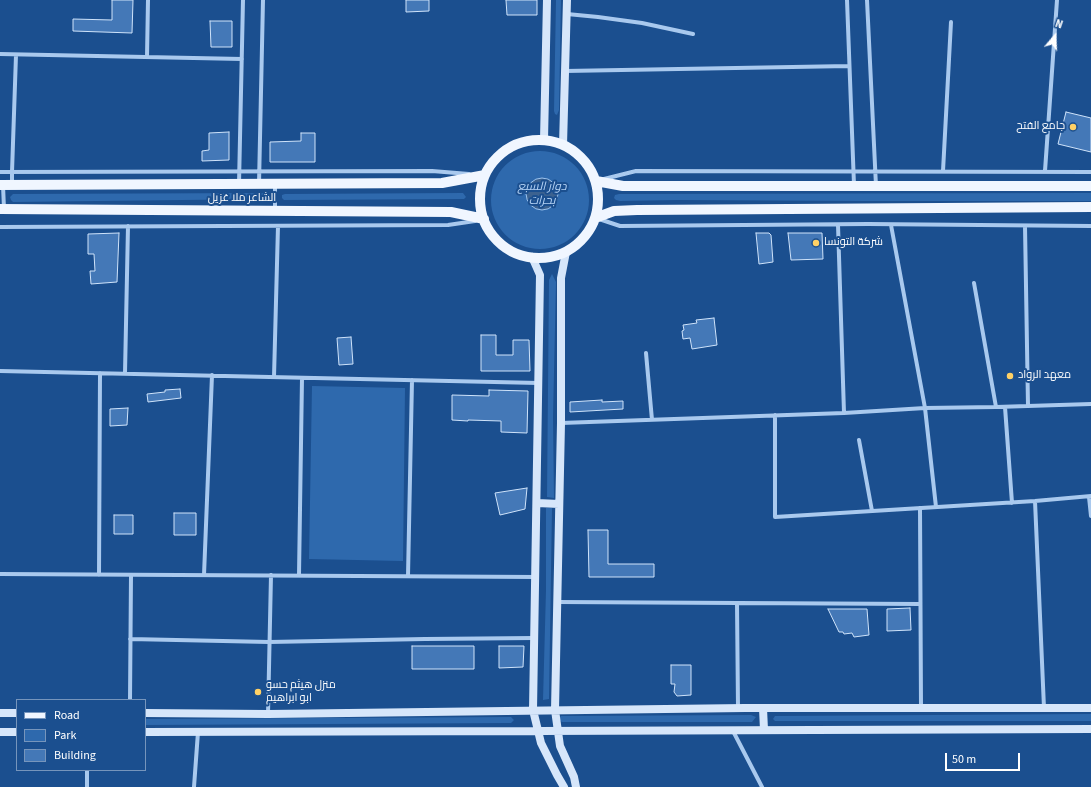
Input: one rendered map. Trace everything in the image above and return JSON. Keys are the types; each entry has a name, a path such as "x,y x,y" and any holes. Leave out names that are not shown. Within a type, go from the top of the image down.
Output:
{"main road":[{"path":"544,140 547,0"},
{"path":"563,145 567,0"},
{"path":"544,140 563,145 578,154 589,166 596,182 598,194 598,206 595,218 588,232 578,243 566,252 549,257 532,257 516,253 502,245 491,234 484,220 480,204 481,190 485,175 492,163 503,152 516,145 530,141 544,140"},
{"path":"5,185 442,184 485,175"},
{"path":"596,182 623,186 1091,186"},
{"path":"595,218 614,211 637,210 1091,207"},
{"name":"الشاعر ملا غزيل","path":"2,209 451,212 484,220"},
{"path":"566,252 561,278 556,710 560,746 574,777 576,787"},
{"path":"532,257 540,275 533,710 541,743 564,787"},
{"path":"537,503 559,504"},
{"path":"146,714 268,714 738,708 1091,708"},
{"path":"763,708 764,730"},
{"path":"0,713 16,713"},
{"path":"146,732 1091,729"},
{"path":"0,732 16,732"}],"street":[{"path":"147,57 148,0"},
{"path":"239,184 243,0"},
{"path":"259,184 263,0"},
{"path":"847,0 854,186"},
{"path":"867,0 876,186"},
{"path":"1045,171 1057,0"},
{"path":"567,14 642,22 693,34"},
{"path":"943,171 951,22"},
{"path":"0,54 242,59"},
{"path":"2,209 5,185 12,172 16,55"},
{"path":"565,71 849,66"},
{"path":"0,172 432,171 485,175"},
{"path":"596,182 636,171 1091,172"},
{"path":"275,184 275,211"},
{"path":"595,218 620,226 892,224 1091,226"},
{"path":"0,227 448,225 484,220"},
{"path":"892,224 925,408 936,508"},
{"path":"838,225 844,413"},
{"path":"124,373 128,226"},
{"path":"274,377 278,226"},
{"path":"1025,226 1028,406"},
{"path":"974,283 996,407"},
{"path":"646,353 652,420"},
{"path":"0,371 539,383"},
{"path":"99,575 100,373"},
{"path":"204,575 212,376"},
{"path":"299,576 302,378"},
{"path":"408,576 412,380"},
{"path":"560,423 844,413 925,408 1091,404"},
{"path":"1005,407 1012,503"},
{"path":"775,415 775,517 936,508 1090,497 1091,516"},
{"path":"859,440 872,511"},
{"path":"1034,501 1044,708"},
{"path":"920,508 921,708"},
{"path":"0,574 536,577"},
{"path":"130,699 131,575"},
{"path":"268,714 271,575"},
{"path":"557,602 920,604"},
{"path":"737,603 738,708"},
{"path":"130,639 269,642 534,638"},
{"path":"732,730 762,787"},
{"path":"194,787 198,732"},
{"path":"87,771 87,787"}],"green space":[{"path":"556,0 561,0 559,110 557,115 554,111"},
{"path":"540,151 559,155 575,165 585,181 589,200 585,219 575,235 559,245 540,249 521,245 505,235 495,219 491,200 495,181 505,165 521,155"},
{"path":"267,193 269,197 268,199 13,202 10,197 13,194"},
{"path":"463,193 466,197 464,199 284,200 282,198 282,195 285,194"},
{"path":"1091,193 1091,201 620,201 614,198 615,195 619,194"},
{"path":"552,274 556,282 553,417 554,498 547,497 549,280"},
{"path":"312,386 405,388 403,561 309,559"},
{"path":"546,508 552,508 549,699 543,700 546,590"},
{"path":"1091,714 1091,721 775,721 773,719 775,716"},
{"path":"751,715 756,717 752,722 562,722 558,719 561,716"},
{"path":"511,717 514,720 511,723 146,725 146,719"}],"water":[{"name":"دوار السبع بحرات","path":"539,178 545,178 555,185 558,194 557,200 551,207 545,210 539,210 529,203 526,197 526,191 533,181"}],"building":[{"path":"112,0 133,0 132,33 73,31 73,19 112,20"},
{"path":"406,0 429,0 429,11 406,12"},
{"path":"506,0 537,0 537,15 507,15"},
{"path":"210,21 232,21 232,47 211,47"},
{"path":"1066,112 1091,118 1091,152 1058,144"},
{"path":"229,132 229,160 202,161 202,151 209,150 209,133"},
{"path":"301,133 315,133 315,162 270,162 270,142 301,141"},
{"path":"119,233 117,282 91,284 90,271 95,271 94,254 88,254 88,234"},
{"path":"756,233 769,233 771,235 773,262 759,264"},
{"path":"788,233 822,233 823,259 791,260"},
{"path":"714,318 717,345 692,349 690,338 683,339 683,325 697,323 696,320"},
{"path":"481,335 496,335 496,355 513,355 513,340 529,340 530,371 481,371"},
{"path":"351,337 353,364 339,365 337,338"},
{"path":"180,389 181,398 148,402 147,394 165,392 165,390"},
{"path":"489,390 528,391 527,433 501,432 501,421 452,420 452,395 489,396"},
{"path":"602,400 602,402 623,401 623,409 570,412 570,402"},
{"path":"128,408 127,425 110,426 110,409"},
{"path":"527,488 525,509 500,515 495,493"},
{"path":"174,513 196,513 196,535 174,535"},
{"path":"114,515 133,515 133,534 114,534"},
{"path":"588,530 608,530 608,564 654,564 654,577 589,577"},
{"path":"910,608 911,630 887,631 887,609"},
{"path":"828,609 867,609 869,635 854,637 852,633 844,634 843,632 839,632"},
{"path":"412,646 474,646 474,669 412,669"},
{"path":"499,646 524,646 523,667 499,668"},
{"path":"671,665 691,665 691,695 677,696 674,692 675,684 671,684"}],"place":[{"name":"جامع الفتح","path":"1073,127"},
{"name":"شركة التونسا","path":"816,243"},
{"name":"معهد الرواد","path":"1010,376"},
{"name":"منزل هيثم حسو ابو ابراهيم","path":"258,692"}]}
